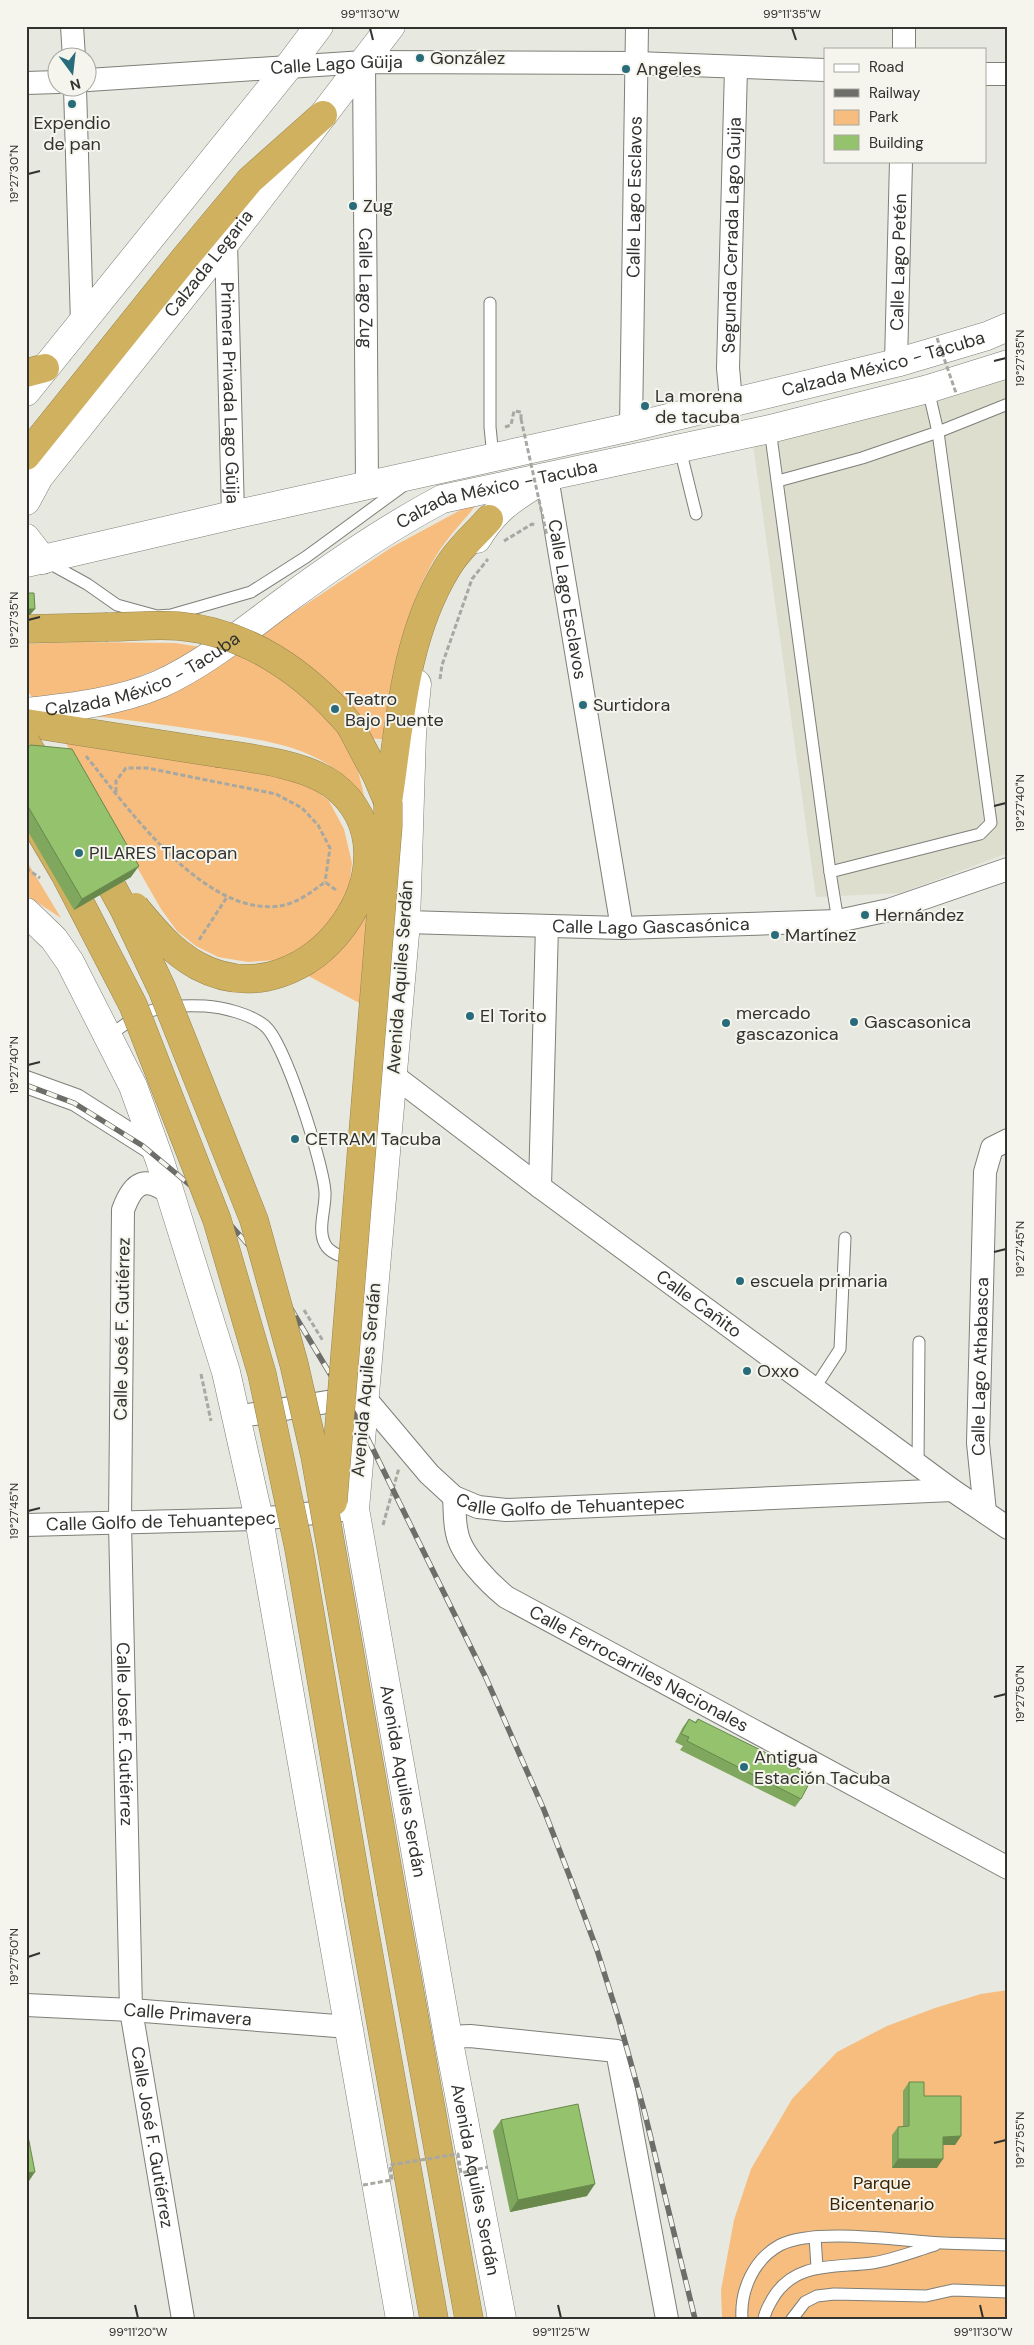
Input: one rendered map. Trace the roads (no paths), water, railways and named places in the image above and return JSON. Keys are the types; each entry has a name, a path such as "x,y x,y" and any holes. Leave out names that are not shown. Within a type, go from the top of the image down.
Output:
{"highway":[{"path":"30,467 185,258 250,180 323,115"},
{"path":"329,1543 387,846 388,802 409,667 421,623 447,567 489,519"},
{"path":"26,629 179,626 220,634 262,651 305,678 329,700 350,724 388,802"},
{"name":"Avenida Aquiles Serdán","path":"27,738 63,729 217,753 270,763 323,778 342,792 358,815 366,841 366,872 357,903 348,920 325,948 299,966 272,976 240,978 212,972 189,960 164,942 125,895 88,845 124,909 162,989 254,1220 299,1382 315,1456 329,1543 469,2319"},
{"path":"27,738 59,797"},
{"path":"26,808 65,874 133,1005 217,1220 262,1374 299,1549 359,1900 434,2319"},
{"path":"422,2319 426,2275"},
{"path":"462,2275 487,2319"}],"street":[{"path":"72,26 73,48"},
{"path":"26,392 36,370 82,323 289,66 319,26"},
{"name":"Calzada Legaria","path":"26,501 30,467 226,242 391,26"},
{"name":"Calle Lago Esclavos","path":"631,427 637,26"},
{"path":"904,26 904,48"},
{"name":"Calle Lago Güija","path":"98,79 364,62 636,63 824,70"},
{"name":"Calle Lago Zug","path":"364,62 367,485"},
{"name":"Segunda Cerrada Lago Guija","path":"732,401 728,368 736,68"},
{"path":"986,74 1008,74"},
{"path":"26,83 48,82"},
{"path":"75,98 82,323"},
{"name":"Calle Lago Petén","path":"896,363 901,162"},
{"name":"Primera Privada Lago Güija","path":"226,242 233,515"},
{"name":"Calzada México - Tacuba","path":"35,562 233,515 493,459 896,363 987,336 1008,327"},
{"name":"Calzada México - Tacuba","path":"26,712 99,703 158,684 206,660 288,598 393,525 442,499 770,429 928,390 1008,364"},
{"name":"Calle Lago Esclavos","path":"547,477 622,928"},
{"name":"Avenida Aquiles Serdán","path":"502,2319 448,2037 355,1509 406,922 412,734 417,684 439,603 489,519 507,502 547,477"},
{"path":"26,538 35,562"},
{"name":"Calle Lago Gascasónica","path":"406,922 622,928 838,921 889,910 1008,868"},
{"path":"26,912 54,939 70,962 133,1086 171,1194 226,1372 259,1519 400,2319"},
{"path":"540,1187 548,926"},
{"name":"Calle Cañito","path":"393,1076 814,1389 952,1490 1008,1528"},
{"path":"26,1082 76,1100 156,1151"},
{"name":"Calle Lago Athabasca","path":"985,1512 978,1443 985,1172 992,1148 1008,1140"},
{"name":"Calle José F. Gutiérrez","path":"171,1194 156,1183 148,1182 137,1187 128,1197 123,1210 120,1523 131,2010 183,2319"},
{"path":"236,1417 345,1399 365,1398"},
{"name":"Calle Golfo de Tehuantepec","path":"365,1398 430,1474 454,1497 478,1507 506,1510 952,1490"},
{"name":"Calle Ferrocarriles Nacionales","path":"454,1497 457,1534 473,1562 487,1581 506,1597 1008,1868"},
{"name":"Calle Golfo de Tehuantepec","path":"26,1525 259,1519 355,1509"},
{"name":"Calle Primavera","path":"26,2005 131,2010 349,2027"},
{"path":"448,2037 470,2036 616,2051 667,2319"}],"lane":[{"path":"490,303 490,427 493,459"},
{"path":"830,872 980,834 991,823 938,432 928,390"},
{"path":"778,481 862,458 938,432 1008,404"},
{"path":"770,429 838,921"},
{"path":"680,449 696,514"},
{"path":"35,562 87,584 117,605 157,616 171,615 251,592 306,557 418,475"},
{"path":"108,1038 139,1014 156,1008 182,1005 209,1006 254,1018 265,1026 273,1034 284,1055 321,1169 325,1193 322,1233 324,1243 330,1250 345,1258 376,1266"},
{"path":"814,1389 840,1349 845,1238"},
{"path":"918,1465 919,1342"},
{"path":"816,2237 817,2267"},
{"path":"742,2319 741,2310 749,2277 760,2259 781,2244 816,2237 884,2238 942,2243 1008,2245"},
{"path":"764,2319 764,2313 777,2291 789,2278 817,2267 874,2262 942,2243"},
{"path":"792,2319 805,2302 817,2296 834,2294 926,2296 954,2290 1008,2292"}],"railway":[{"path":"26,1085 74,1103 143,1146 208,1200 261,1259 362,1427 486,1678 544,1810 571,1880 597,1950 619,2020 645,2114 695,2319"}],"place":[{"name":"González","path":"420,58"},
{"name":"Angeles","path":"626,69"},
{"name":"Expendio de pan","path":"72,104"},
{"name":"Zug","path":"353,206"},
{"name":"La morena de tacuba","path":"645,406"},
{"name":"Surtidora","path":"583,705"},
{"name":"Teatro Bajo Puente","path":"335,709"},
{"name":"PILARES Tlacopan","path":"79,853"},
{"name":"Hernández","path":"865,915"},
{"name":"Martínez","path":"775,935"},
{"name":"El Torito","path":"470,1016"},
{"name":"Gascasonica","path":"854,1022"},
{"name":"mercado gascazonica","path":"726,1023"},
{"name":"CETRAM Tacuba","path":"295,1139"},
{"name":"escuela primaria","path":"740,1281"},
{"name":"Oxxo","path":"747,1371"},
{"name":"Antigua Estación Tacuba","path":"744,1767"}],"park label":[{"name":"Parque Bicentenario","path":"882,2193"}]}
